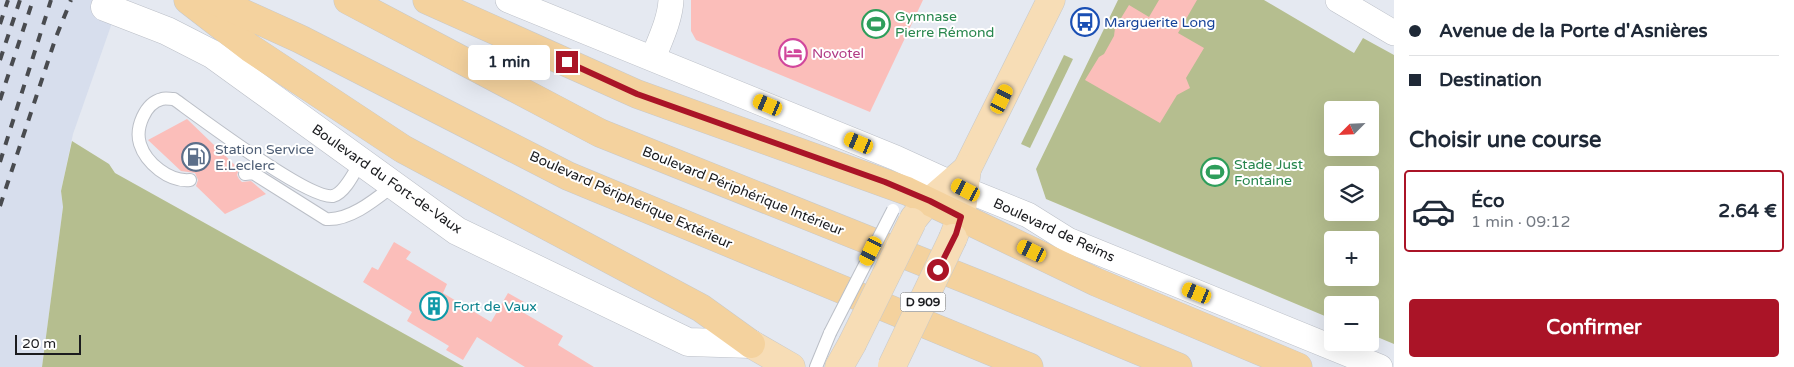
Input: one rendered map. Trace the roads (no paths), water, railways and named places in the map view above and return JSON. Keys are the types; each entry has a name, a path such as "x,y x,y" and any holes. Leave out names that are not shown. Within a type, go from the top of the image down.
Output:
{"highway":[{"path":"188,0 250,48 403,149 701,308 751,344"},
{"name":"Boulevard Périphérique Extérieur","path":"214,0 300,39 568,176 1029,367"},
{"name":"Boulevard Périphérique Intérieur","path":"348,0 600,133 988,288 1178,367"},
{"path":"427,0 637,94 885,182 909,209 1096,282 1298,367"}],"main road":[{"path":"841,348 909,209 961,181 1051,0"},
{"name":"Boulevard du Fort-de-Vaux","path":"105,7 167,31 212,54 457,231 688,342 751,344 791,367"},
{"name":"D 909","path":"892,367 957,228 961,181"}],"street":[{"path":"508,0 896,158 961,181"},
{"path":"652,58 662,35 671,0"},
{"path":"1338,0 1394,33"},
{"name":"Boulevard de Reims","path":"961,181 1028,215 1068,240 1380,367"}],"lane":[{"path":"190,180 183,181 172,178 160,171 146,156 140,143 140,120 151,106 163,98 174,99 264,163 324,196 335,196 343,189 361,161"},
{"path":"245,174 253,173 326,219 334,220 364,207 394,185"},
{"path":"816,367 841,348"}],"railway":[{"path":"0,24 8,0"},
{"path":"0,60 20,0"},
{"path":"0,100 33,0"},
{"path":"0,162 51,0"},
{"path":"0,206 56,37 71,0"}],"place":[{"name":"Marguerite Long","path":"1085,22"},
{"name":"Gymnase Pierre Rémond","path":"876,24"},
{"name":"Novotel","path":"793,53"},
{"name":"Station Service E.Leclerc","path":"196,157"},
{"name":"Stade Just Fontaine","path":"1215,172"},
{"name":"Fort de Vaux","path":"434,306"}]}
